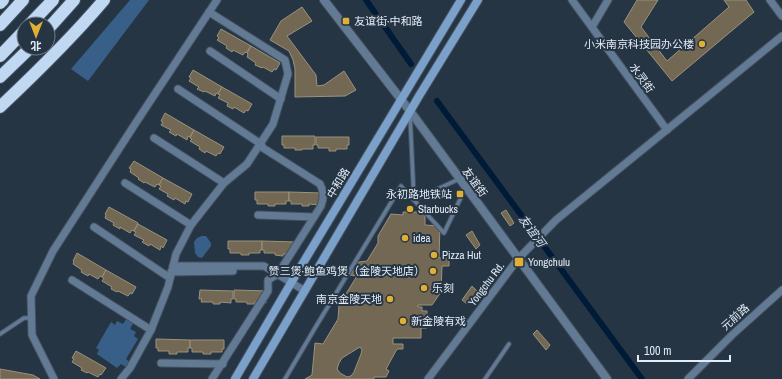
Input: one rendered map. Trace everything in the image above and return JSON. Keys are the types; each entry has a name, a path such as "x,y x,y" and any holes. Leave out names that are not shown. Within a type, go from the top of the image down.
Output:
{"highway":[{"path":"0,3 4,0"},
{"path":"0,26 23,0"},
{"path":"38,16 53,0"},
{"path":"56,20 74,0"},
{"path":"0,113 104,0"},
{"path":"0,56 16,39"},
{"path":"0,78 22,56"},
{"path":"0,107 29,80"}],"main road":[{"name":"中和路","path":"236,379 291,283 461,0"},
{"path":"253,379 410,111 478,0"}],"street":[{"path":"54,379 32,335 31,296 53,251 137,120 217,0"},
{"name":"友谊街","path":"324,0 410,111 607,379"},
{"name":"水灵街","path":"572,0 667,130"},
{"path":"592,27 608,0"},
{"path":"770,0 782,16"},
{"path":"121,379 130,368 151,330 176,254 191,225 224,183 246,164 261,144 273,124 288,74 285,60 209,12"},
{"name":"Yongchu Rd.","path":"428,379 518,259 556,220 782,36"},
{"path":"210,52 281,99"},
{"path":"178,89 261,144 263,148 320,184 324,198 321,206 278,274 268,280 268,291 223,364 212,379"},
{"path":"154,138 224,183"},
{"path":"125,183 191,225"},
{"path":"258,215 314,217"},
{"path":"94,227 171,272 264,266 305,291"},
{"path":"72,280 151,330"},
{"name":"元前路","path":"688,379 732,335 782,290"},
{"path":"160,363 223,364"}],"lane":[{"path":"410,111 414,200 460,179"},
{"path":"286,379 315,328 402,186 444,233 466,188"},
{"path":"0,334 24,318 32,318"},
{"path":"485,379 509,344"}],"shaded area":[{"path":"130,0 149,0 88,81 71,69"},
{"path":"206,236 211,243 211,246 202,258 198,257 195,253 194,242 197,238"},
{"path":"128,316 135,320 130,329 136,332 134,336 138,339 126,359 132,364 129,369 121,364 117,368 97,354 99,350 96,348 111,322 115,325 117,321 123,324"}],"building":[{"name":"小米南京科技园办公楼","path":"637,0 658,0 641,27 667,61 729,7 724,0 746,0 754,12 672,81 624,22"},
{"path":"302,7 312,21 287,36 316,75 317,86 324,85 344,71 356,90 345,96 295,97 295,69 293,60 289,51 270,40 281,21"},
{"path":"221,29 251,46 246,53 245,52 243,55 233,50 232,52 226,48 227,46 217,40 219,38 217,36"},
{"path":"251,46 280,63 276,70 274,69 272,72 255,65 256,63 247,57 247,53"},
{"path":"193,70 222,87 218,94 216,93 215,96 197,89 199,87 189,81 191,78 189,77"},
{"path":"222,87 252,104 248,111 246,110 244,113 234,107 233,109 227,106 228,103 218,98 220,95 218,94"},
{"path":"165,113 194,130 190,137 188,136 187,140 177,134 176,136 169,132 171,130 161,125 163,122 161,121"},
{"path":"194,130 224,147 220,154 218,153 216,156 206,151 205,153 199,149 200,147 190,141"},
{"path":"282,136 315,136 315,145 313,145 313,149 295,150 295,148 284,148 284,145 282,145"},
{"path":"316,137 349,137 349,145 347,145 347,149 336,149 336,151 329,151 329,148 318,148 318,145 316,145"},
{"path":"134,161 163,178 159,185 157,184 155,187 145,182 144,183 130,172 131,169 129,168"},
{"path":"163,178 192,194 188,202 186,201 185,204 175,198 174,200 167,196 168,194 159,189 161,186 159,185"},
{"path":"255,192 289,192 289,201 286,201 286,204 275,204 275,206 268,206 268,204 257,204 257,200 255,200"},
{"path":"289,192 322,193 320,205 309,204 309,206 302,206 302,204 291,204 291,201 289,201"},
{"path":"109,207 138,223 134,231 132,230 130,233 120,227 120,229 113,225 114,223 105,218 105,214"},
{"path":"506,210 514,223 510,226 501,213"},
{"name":"南京金陵天地","path":"403,212 425,212 425,225 440,226 439,258 449,258 449,266 442,266 441,292 432,305 418,305 418,307 422,307 422,311 427,311 427,328 421,328 421,338 393,338 393,344 403,344 403,349 397,349 386,369 389,371 386,377 374,377 374,379 305,379 312,375 315,343 323,344 338,319 339,305 357,276 350,275 359,262 367,261 378,243 378,236 391,214 403,215","holes":["360,347 362,350 354,372 351,376 347,377 340,373 337,369 342,358"]},
{"path":"138,224 167,240 163,248 161,246 160,250 150,244 149,246 142,242 144,240 134,235 136,232 134,231"},
{"path":"472,231 480,245 476,249 466,235"},
{"path":"228,241 262,241 262,250 260,250 260,253 249,253 249,255 230,253 230,249 228,249"},
{"path":"262,241 296,242 294,254 283,254 283,256 275,255 275,253 264,253 264,250 262,250"},
{"path":"77,253 106,270 102,277 100,276 98,279 81,272 82,270 73,264"},
{"path":"106,270 136,287 132,294 130,293 128,296 118,291 117,292 102,281 104,278 102,277"},
{"path":"472,286 477,291 467,304 462,300"},
{"path":"200,290 233,291 233,299 231,299 231,303 220,302 220,304 213,304 213,302 201,302 202,299 199,299"},
{"path":"234,290 268,291 268,299 266,299 266,303 255,302 255,304 247,304 247,302 236,302 236,299 234,299"},
{"path":"537,330 550,345 546,350 533,334"},
{"path":"156,339 190,340 190,348 188,348 188,352 169,354 169,351 158,351 158,348 156,348"},
{"path":"190,340 224,340 224,349 222,349 222,352 211,352 211,354 192,352 192,348 190,348"},
{"path":"76,351 106,368 101,375 100,374 98,377 88,372 87,373 72,362 74,359 72,358"},
{"path":"0,369 33,375 40,379 0,379"}],"waterway":[{"name":"友谊河","path":"366,0 411,64"},
{"name":"友谊河","path":"437,101 642,379"}],"place":[{"name":"友谊街·中和路","path":"346,21"},
{"name":"小米南京科技园办公楼","path":"702,44"},
{"name":"永初路地铁站","path":"460,194"},
{"name":"Starbucks","path":"410,209"},
{"name":"idea","path":"405,238"},
{"name":"Pizza Hut","path":"434,255"},
{"name":"Yongchulu","path":"519,262"},
{"name":"赞三煲·鲍鱼鸡煲（金陵天地店）","path":"433,271"},
{"name":"乐刻","path":"424,288"},
{"name":"南京金陵天地","path":"390,299"},
{"name":"新金陵有戏","path":"403,321"}]}
